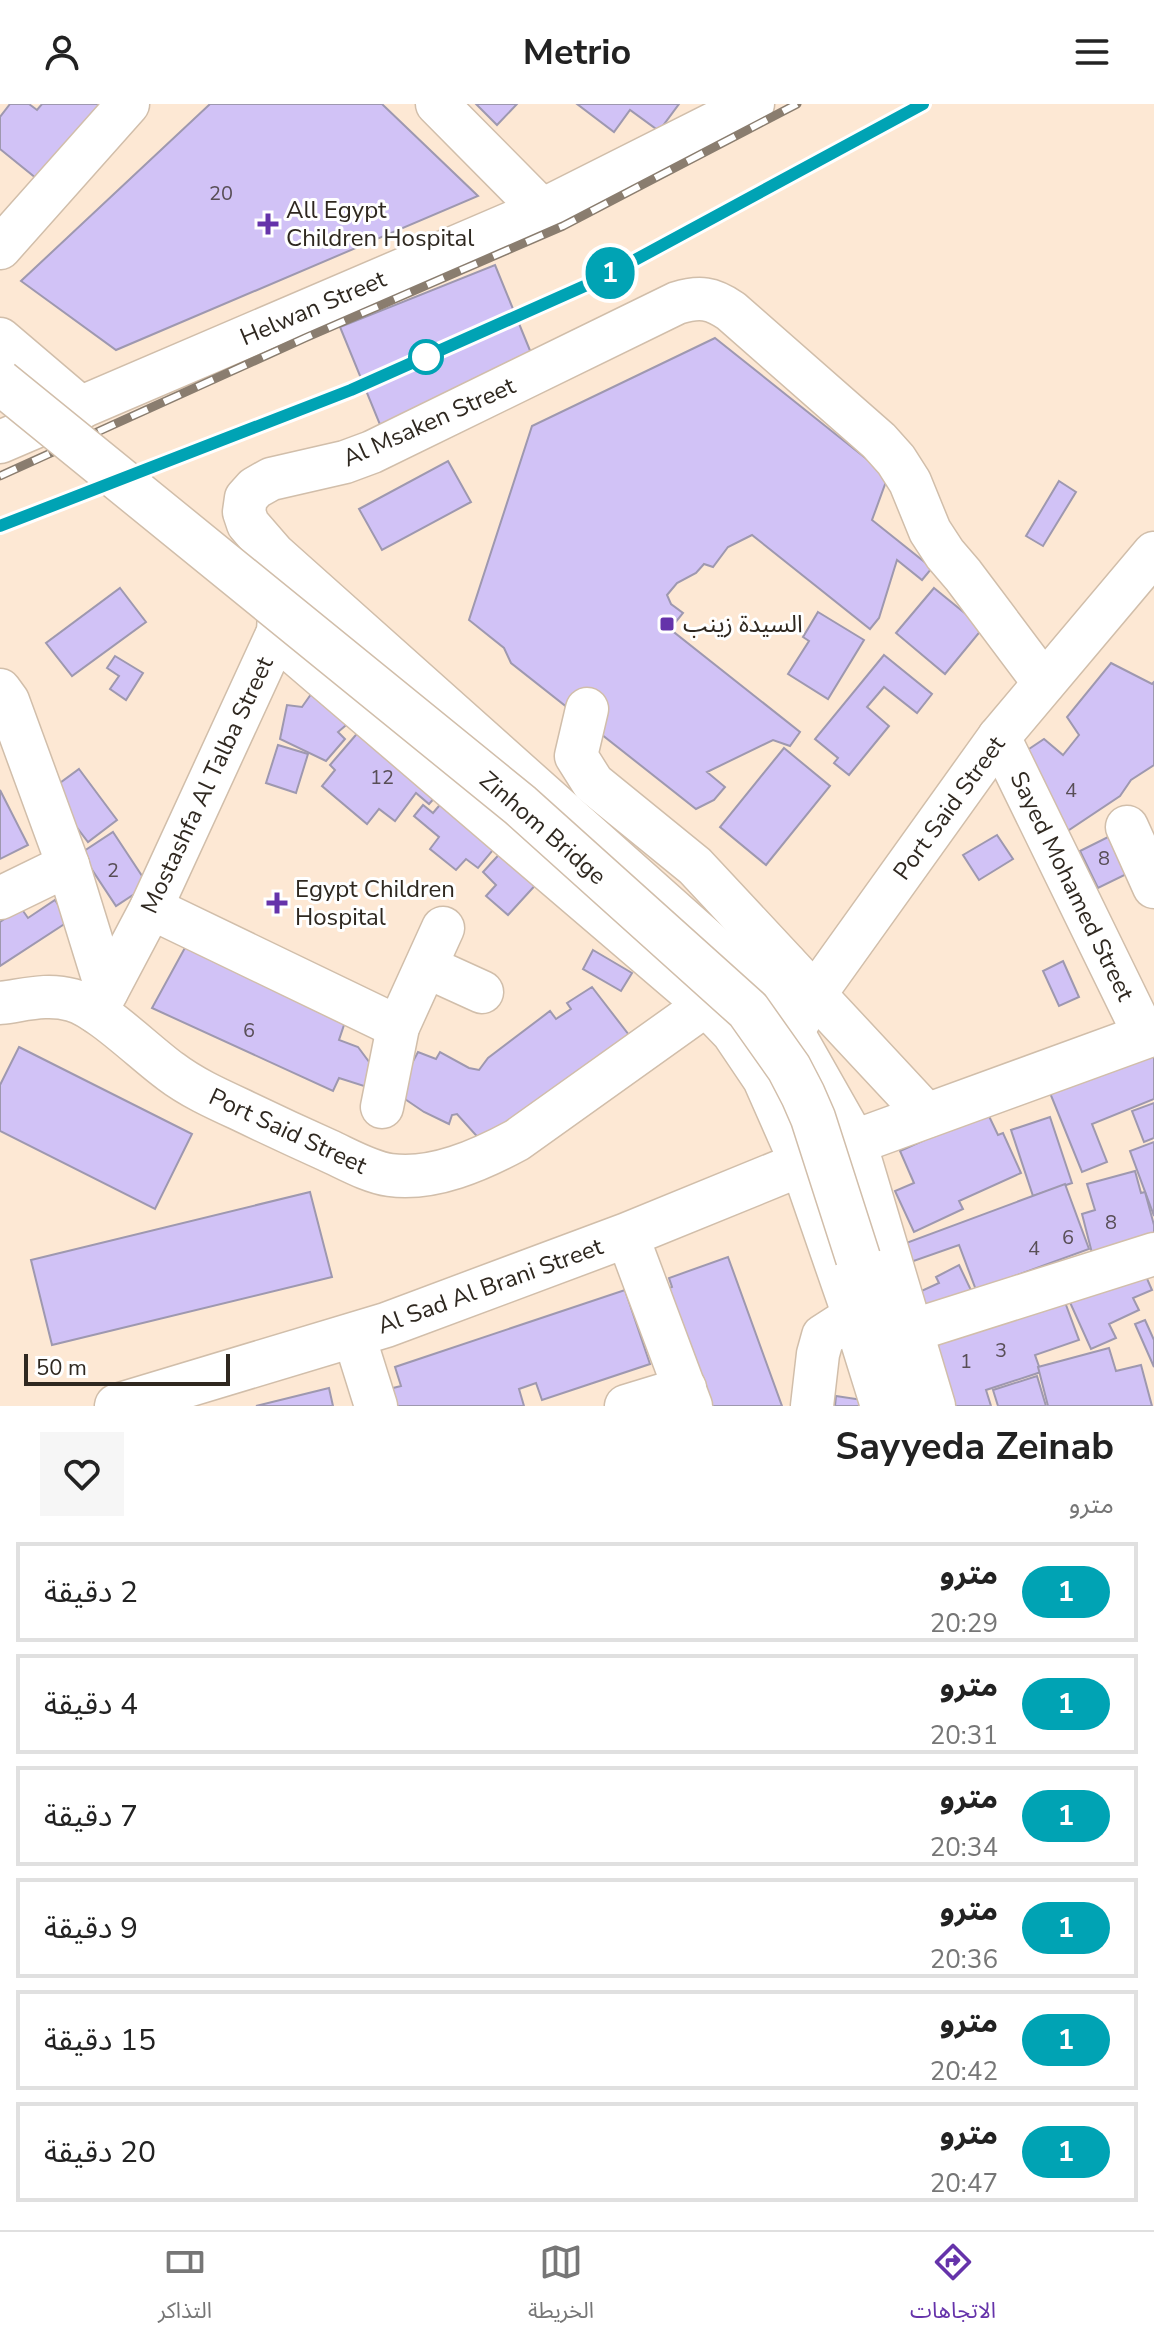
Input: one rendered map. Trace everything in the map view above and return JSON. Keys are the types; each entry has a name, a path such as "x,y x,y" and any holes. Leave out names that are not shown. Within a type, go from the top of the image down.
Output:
{"main road":[{"name":"Zinhom Bridge","path":"0,382 520,805 748,1010 789,1068 813,1118 906,1406"},
{"name":"Al Sad Al Brani Street","path":"117,1406 354,1336 627,1235 855,1142 1149,1034"}],"street":[{"path":"0,248 128,104"},
{"path":"437,104 542,210"},
{"name":"Helwan Street","path":"6,433 81,408 542,210 753,104"},
{"name":"Al Msaken Street","path":"274,554 248,524 244,512 246,498 255,488 271,479 345,462 372,452 677,303 704,297 731,311 879,441 896,460 910,482 930,531 945,554 1044,683"},
{"path":"0,339 81,408"},
{"name":"Port Said Street","path":"764,1079 815,994 999,737 1154,553"},
{"path":"274,554 768,971 815,994 928,1116"},
{"name":"Mostashfa Al Talba Street","path":"102,1001 151,908 276,637 280,626 279,614 264,580 267,565 274,554"},
{"path":"276,637 706,1005 733,1033 764,1079 801,1163 882,1406"},
{"path":"0,690 8,701 68,865 102,1001"},
{"path":"587,709 576,756 593,783 695,866 768,971 792,1031 855,1142 934,1406"},
{"name":"Sayed Mohamed Street","path":"999,737 1149,1034"},
{"path":"1127,827 1154,887"},
{"path":"0,898 68,865"},
{"path":"151,908 398,1027"},
{"path":"382,1107 398,1027 443,928"},
{"path":"427,967 482,992"},
{"name":"Port Said Street","path":"0,1003 49,995 102,1001 153,1059 205,1093 356,1163 387,1175 410,1176 466,1164 517,1140 706,1005 768,971"},
{"path":"626,1406 688,1397 627,1235"},
{"path":"911,1331 1154,1254"},
{"path":"812,1406 823,1336 854,1316"},
{"path":"354,1336 376,1406"}],"building":[{"path":"10,104 29,104 37,110 42,104 122,104 52,191 0,149 0,117"},
{"path":"210,104 382,104 478,196 116,350 21,281"},
{"path":"476,104 517,104 497,125"},
{"path":"577,104 679,104 659,131 630,110 614,132"},
{"path":"495,265 538,370 383,432 340,327"},
{"path":"715,338 888,476 872,520 932,568 922,580 897,560 879,618 870,629 752,535 728,547 713,567 704,564 696,573 677,583 667,595 671,604 683,613 670,629 800,732 790,746 773,740 707,772 725,787 714,800 696,809 511,663 504,648 469,620 532,426"},
{"path":"448,461 471,502 382,550 359,509"},
{"path":"1059,481 1076,492 1043,546 1026,536"},
{"path":"120,588 146,622 72,676 46,643"},
{"path":"934,588 983,628 945,674 896,633"},
{"path":"818,612 864,640 828,699 788,674 809,641 803,637"},
{"path":"884,655 932,694 917,713 884,687 867,707 889,726 849,775 834,763 838,758 815,739"},
{"path":"115,656 143,673 126,700 110,689 119,676 107,668"},
{"path":"1111,663 1152,684 1154,682 1154,765 1131,780 1120,796 1066,832 1023,753 1044,739 1063,755 1079,735 1067,717"},
{"path":"314,690 352,720 338,732 345,739 326,761 280,739 287,705 302,707"},
{"path":"361,729 438,794 429,804 416,793 395,821 379,809 367,824 322,786 335,770 330,765"},
{"path":"278,745 308,754 296,793 266,783"},
{"path":"784,748 830,786 766,865 720,827"},
{"path":"79,769 117,820 88,842 49,791"},
{"path":"0,790 28,845 0,859"},
{"path":"444,800 498,844 478,868 466,859 456,870 430,849 439,837 414,816 423,805 433,813"},
{"path":"1130,826 1149,863 1098,888 1080,851"},
{"path":"113,832 148,885 116,906 81,853"},
{"path":"997,835 1013,859 979,880 963,855"},
{"path":"505,848 540,880 508,915 486,896 496,885 483,872"},
{"path":"55,900 69,921 0,966 0,922 21,908 28,918"},
{"path":"187,944 348,1013 339,1040 358,1047 381,1078 367,1087 339,1078 333,1091 152,1008"},
{"path":"593,950 632,973 621,991 583,969"},
{"path":"1063,961 1079,997 1059,1006 1043,971"},
{"path":"592,987 629,1035 482,1142 457,1114 452,1115 449,1124 396,1093 418,1052 436,1059 440,1052 479,1070 488,1058 550,1011 556,1019 571,1009 567,1003"},
{"path":"1154,1045 1154,1099 1092,1124 1107,1162 1082,1172 1048,1088"},
{"path":"19,1047 192,1134 155,1209 0,1131 0,1085"},
{"path":"1154,1103 1154,1138 1144,1142 1132,1111"},
{"path":"987,1112 998,1135 1003,1133 1021,1173 959,1201 963,1209 914,1232 895,1191 914,1183 900,1151"},
{"path":"1050,1117 1072,1183 1033,1196 1011,1130"},
{"path":"1154,1142 1154,1216 1130,1151"},
{"path":"1135,1171 1141,1193 1145,1192 1154,1235 1092,1253 1082,1214 1095,1210 1087,1184"},
{"path":"1065,1184 1089,1249 976,1290 959,1245 905,1264 898,1246"},
{"path":"310,1192 332,1277 52,1345 31,1260"},
{"path":"728,1257 782,1406 697,1406 656,1293 672,1287 669,1278"},
{"path":"959,1265 978,1305 933,1326 917,1293 939,1283 936,1277"},
{"path":"1141,1265 1152,1290 1133,1298 1139,1310 1109,1324 1116,1338 1091,1349 1068,1298"},
{"path":"1056,1278 1079,1340 1035,1355 1041,1372 986,1390 991,1406 951,1406 926,1332"},
{"path":"625,1290 650,1364 542,1400 536,1383 519,1389 524,1406 394,1406 389,1389 401,1386 395,1367"},
{"path":"1145,1320 1154,1340 1154,1367 1135,1324"},
{"path":"1109,1348 1116,1371 1141,1365 1152,1406 1048,1406 1038,1367"},
{"path":"1037,1376 1046,1406 998,1406 993,1390"},
{"path":"329,1388 333,1406 256,1406"},
{"path":"836,1396 876,1402 875,1406 835,1406"}],"railway":[{"path":"0,476 563,226 797,104"},
{"path":"0,526 351,390 598,280 923,104"}],"metro line":[{"name":"1","path":"0,526 351,390 598,280 923,104"}],"place":[{"name":"All Egypt Children Hospital","path":"268,224"},
{"name":"السيدة زينب","path":"667,624"},
{"name":"Egypt Children Hospital","path":"277,903"}]}
